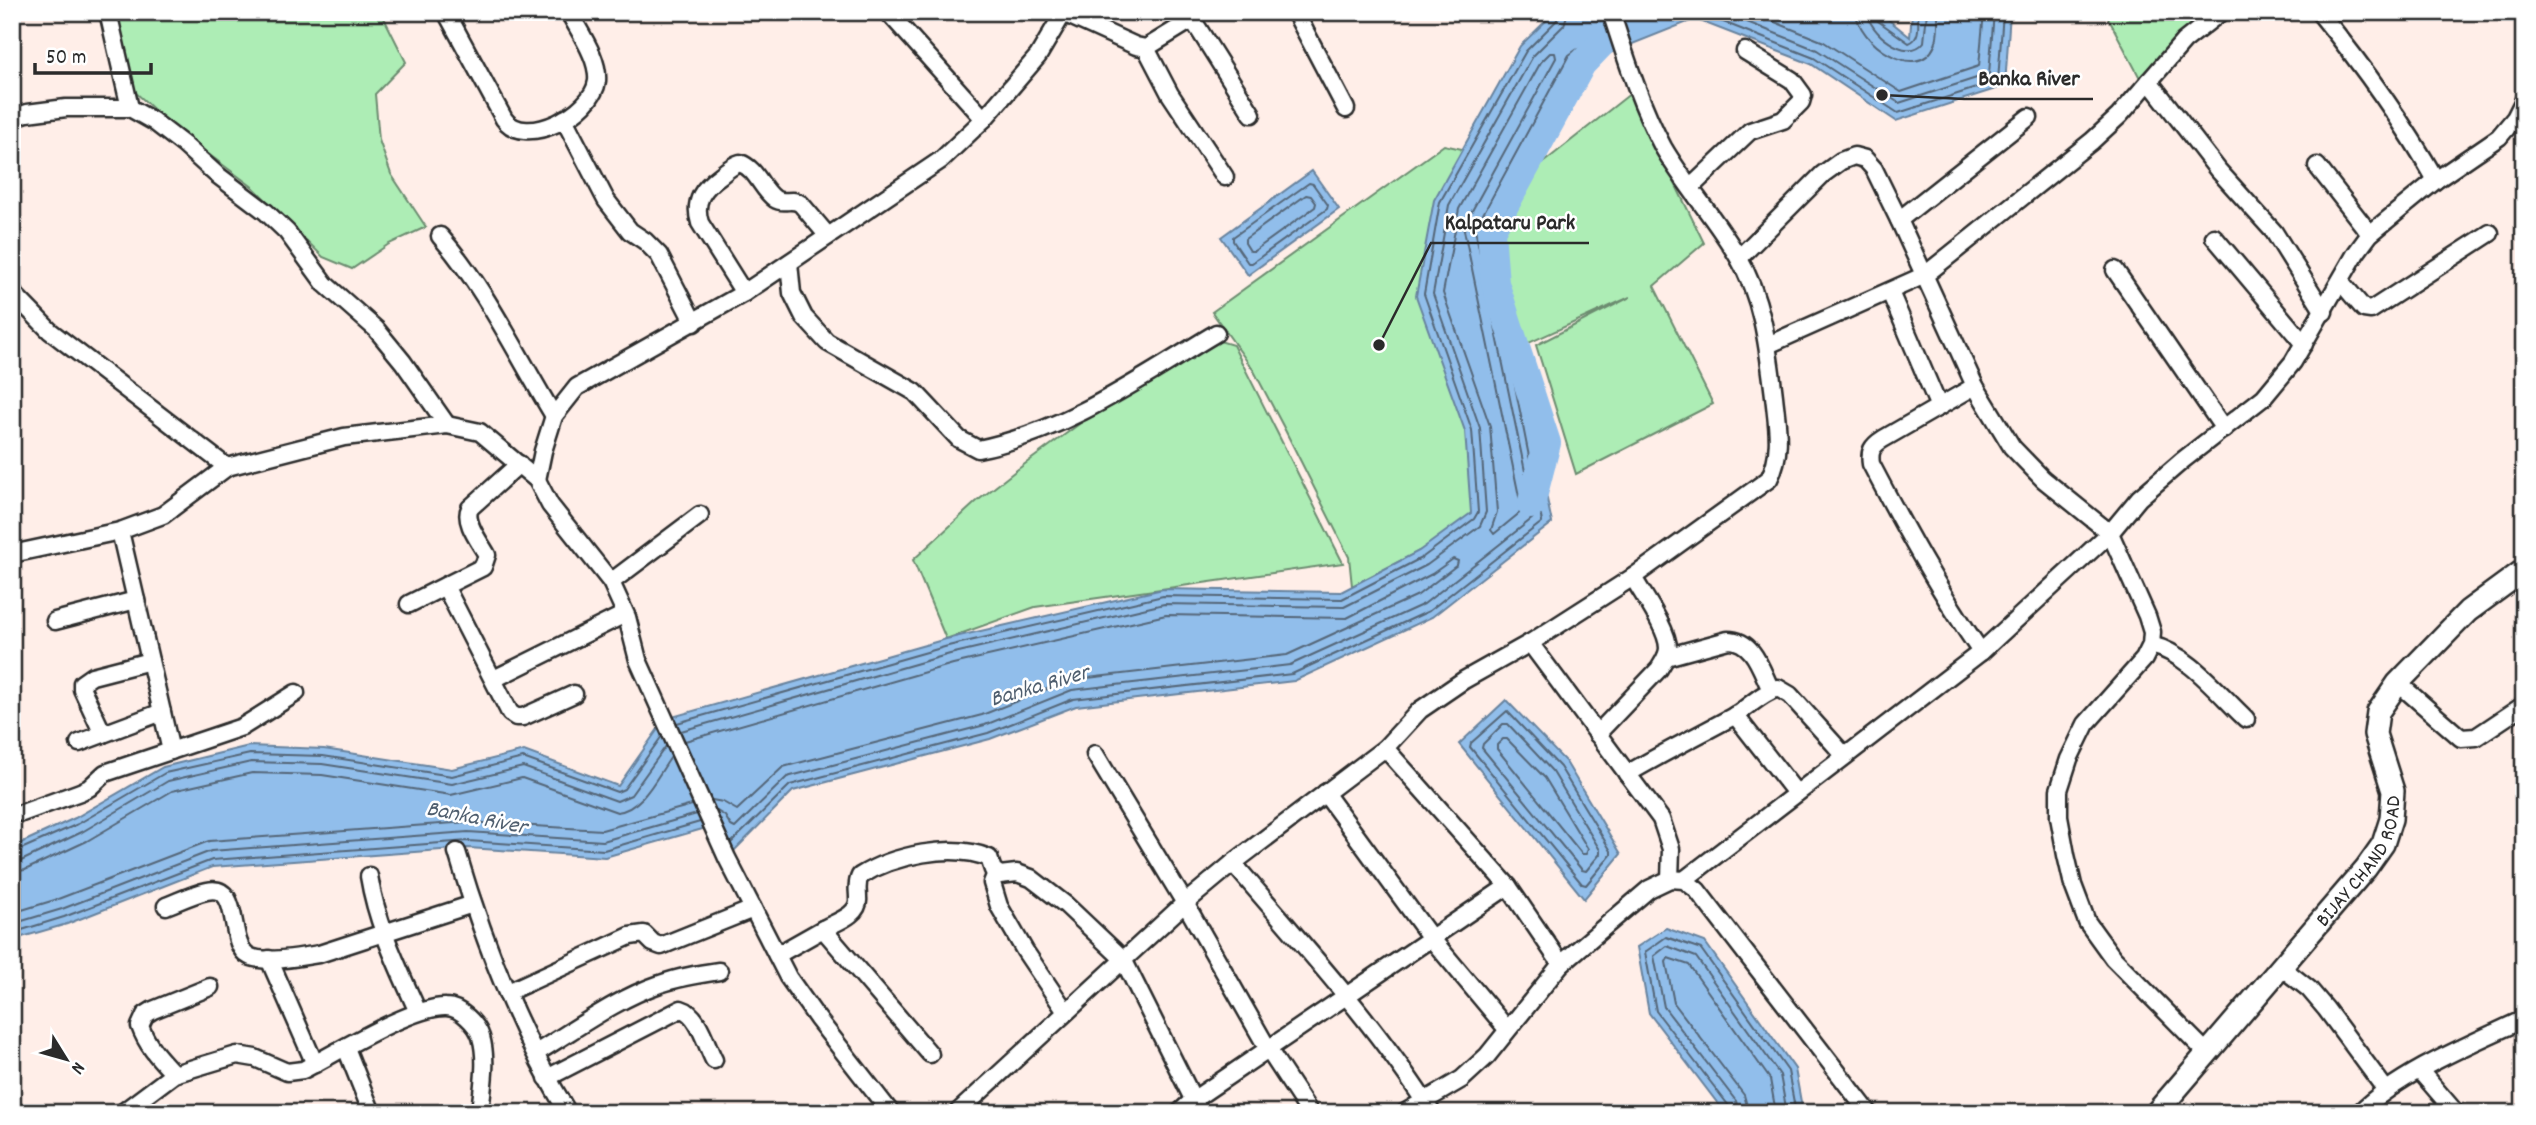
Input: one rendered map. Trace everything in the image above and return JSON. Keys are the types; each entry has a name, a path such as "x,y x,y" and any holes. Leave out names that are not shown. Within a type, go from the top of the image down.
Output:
{"main road":[{"name":"BIJAY CHAND ROAD","path":"2156,1113 2366,868 2383,844 2391,819 2393,791 2375,734 2378,712 2398,683 2468,611 2524,570"}],"street":[{"path":"108,12 130,108"},
{"path":"446,12 509,125 516,130 526,131 564,119 580,109 591,98 597,84 597,71 591,54 569,12"},
{"path":"888,12 984,119"},
{"path":"1295,12 1346,109"},
{"path":"957,1113 1185,902 1385,748 1420,710 1464,680 1530,643 1633,577 1769,479 1777,463 1779,444 1768,345 1757,299 1739,258 1664,149 1646,113 1611,12"},
{"path":"1768,345 1925,275 2092,141 2119,116 2184,41 2221,12"},
{"path":"2319,12 2384,94 2436,180"},
{"path":"537,480 542,451 554,416 577,387 744,293 941,160 984,119 1038,56 1063,13 1136,47 1146,48 1191,22 1196,25 1252,114"},
{"path":"1146,48 1170,94 1225,177"},
{"path":"1691,187 1750,131 1783,120 1801,102 1803,95 1792,80 1745,51"},
{"path":"2149,81 2218,170 2274,232 2324,312"},
{"path":"1404,1113 1428,1106 1462,1079 1486,1056 1561,964 1649,889 1677,879 1796,793 1981,652 2110,533 2139,498 2264,397 2293,362 2356,253 2370,234 2436,180 2499,137 2515,118 2524,100"},
{"path":"12,118 27,113 66,108 130,108 153,121 287,232 324,284 376,329 447,425"},
{"path":"1899,220 2029,117"},
{"path":"564,119 606,200 630,231 659,255 694,323"},
{"path":"1739,258 1803,191 1841,160 1854,156 1865,159 1874,169 1899,220 1975,386 2012,447 2043,479 2110,533 2147,616 2152,632 2151,645 2144,659 2086,724 2069,759 2059,790 2059,817 2073,885 2087,922 2113,957 2207,1054"},
{"path":"744,293 700,223 696,212 702,192 735,164 740,163 751,169 774,198 785,202 796,200 828,236"},
{"path":"2317,166 2370,234"},
{"path":"2340,282 2364,309 2371,310 2490,233"},
{"path":"440,236 476,283 554,416"},
{"path":"2214,237 2304,344"},
{"path":"789,263 792,293 804,317 827,342 915,392 959,439 978,449 1036,433 1072,417 1216,334"},
{"path":"2115,270 2224,429"},
{"path":"12,292 50,331 227,467"},
{"path":"1890,292 1939,407"},
{"path":"1975,386 1883,439 1873,446 1869,454 1871,464 1916,550 1943,597 1981,652"},
{"path":"13,551 120,531 163,515 227,467 344,437 447,425 480,432 537,480 550,505 611,582 625,614 638,660 727,858 788,977 891,1113"},
{"path":"409,604 476,571 486,561 487,555 468,521 467,514 470,508 519,464"},
{"path":"611,582 701,515"},
{"path":"120,531 171,751"},
{"path":"1597,734 1659,669 1666,657 1668,647 1664,634 1633,577"},
{"path":"445,586 506,707 516,717 523,717 574,694"},
{"path":"55,621 136,600"},
{"path":"494,679 625,614"},
{"path":"1666,657 1737,640 1752,652 1770,690"},
{"path":"1530,643 1661,820 1677,879 1697,890 1869,1113"},
{"path":"2151,645 2162,648 2192,667 2246,719"},
{"path":"103,734 82,689 82,683 92,676 150,661"},
{"path":"2398,683 2461,738 2476,737 2524,705"},
{"path":"1627,774 1735,715 1770,690 1778,688 1785,691 1844,755"},
{"path":"22,813 80,792 105,773 242,727 296,693"},
{"path":"79,743 162,712"},
{"path":"1735,715 1796,793"},
{"path":"1385,748 1508,886 1561,964"},
{"path":"1095,754 1185,902 1268,1049 1310,1113"},
{"path":"1325,793 1431,938 1507,1029"},
{"path":"457,852 482,933 547,1079 568,1113"},
{"path":"777,955 856,910 859,903 857,882 860,876 920,853 944,852 984,856 991,862 996,873 992,883 999,906 1066,1012"},
{"path":"1233,863 1345,996 1408,1075 1428,1106"},
{"path":"996,873 1017,873 1031,878 1066,905 1122,959 1197,1107"},
{"path":"369,876 383,933 418,1012"},
{"path":"1179,1113 1197,1107 1268,1049 1508,886"},
{"path":"166,906 206,891 224,893 243,951 250,957 269,959 319,954 473,904"},
{"path":"508,992 630,936 644,934 653,943 661,946 753,909"},
{"path":"823,929 930,1054"},
{"path":"269,959 315,1064"},
{"path":"2281,967 2309,989 2386,1090"},
{"path":"536,1053 648,988 676,978 719,971"},
{"path":"174,1074 155,1053 140,1026 145,1015 153,1010 210,987"},
{"path":"122,1113 174,1074 237,1055 256,1058 287,1072 303,1070 418,1012 431,1007 450,1006 468,1017 480,1034 484,1054 480,1113"},
{"path":"547,1079 681,1009 687,1010 694,1018 714,1060"},
{"path":"2360,1113 2386,1090 2457,1051 2524,1019"},
{"path":"346,1048 372,1113"},
{"path":"2420,1071 2456,1113"}],"green space":[{"path":"101,12 381,12 406,62 375,94 379,140 391,174 426,227 389,244 352,269 323,257 254,188 176,130 134,91"},
{"path":"2105,12 2224,12 2141,80"},
{"path":"1631,93 1704,243 1654,286 1713,404 1576,474 1536,345 1630,297 1489,361 1492,500 1454,533 1352,586 1349,557 1283,426 1254,371 1212,312 1444,145 1539,166"},
{"path":"1200,335 1233,345 1343,563 1035,607 946,639 913,560 976,502 1014,472"}],"water":[{"path":"1555,12 1879,12 1910,37 1912,12 2010,12 2005,86 1896,121 1811,64 1695,19 1582,64 1491,231 1552,523 1432,617 1294,681 1076,706 990,739 793,791 727,858 713,826 605,857 468,848 212,867 67,924 12,940 12,847 75,818 163,767 249,746 324,749 452,769 524,751 618,786 665,719 946,639 1163,589 1341,592 1419,551 1471,513 1465,431 1416,296 1434,200 1520,46"},
{"path":"1312,171 1339,209 1248,275 1221,237"},
{"path":"1506,700 1566,762 1621,854 1584,899 1459,744"},
{"path":"1666,928 1705,942 1795,1069 1803,1113 1725,1113 1649,1013 1637,947"}],"waterway":[{"name":"Banka River","path":"1531,505 1547,443 1495,283 1491,231 1582,64 1632,12"}],"place":[{"name":"Banka River","path":"1882,95"},
{"name":"Kalpataru Park","path":"1379,345"}]}
